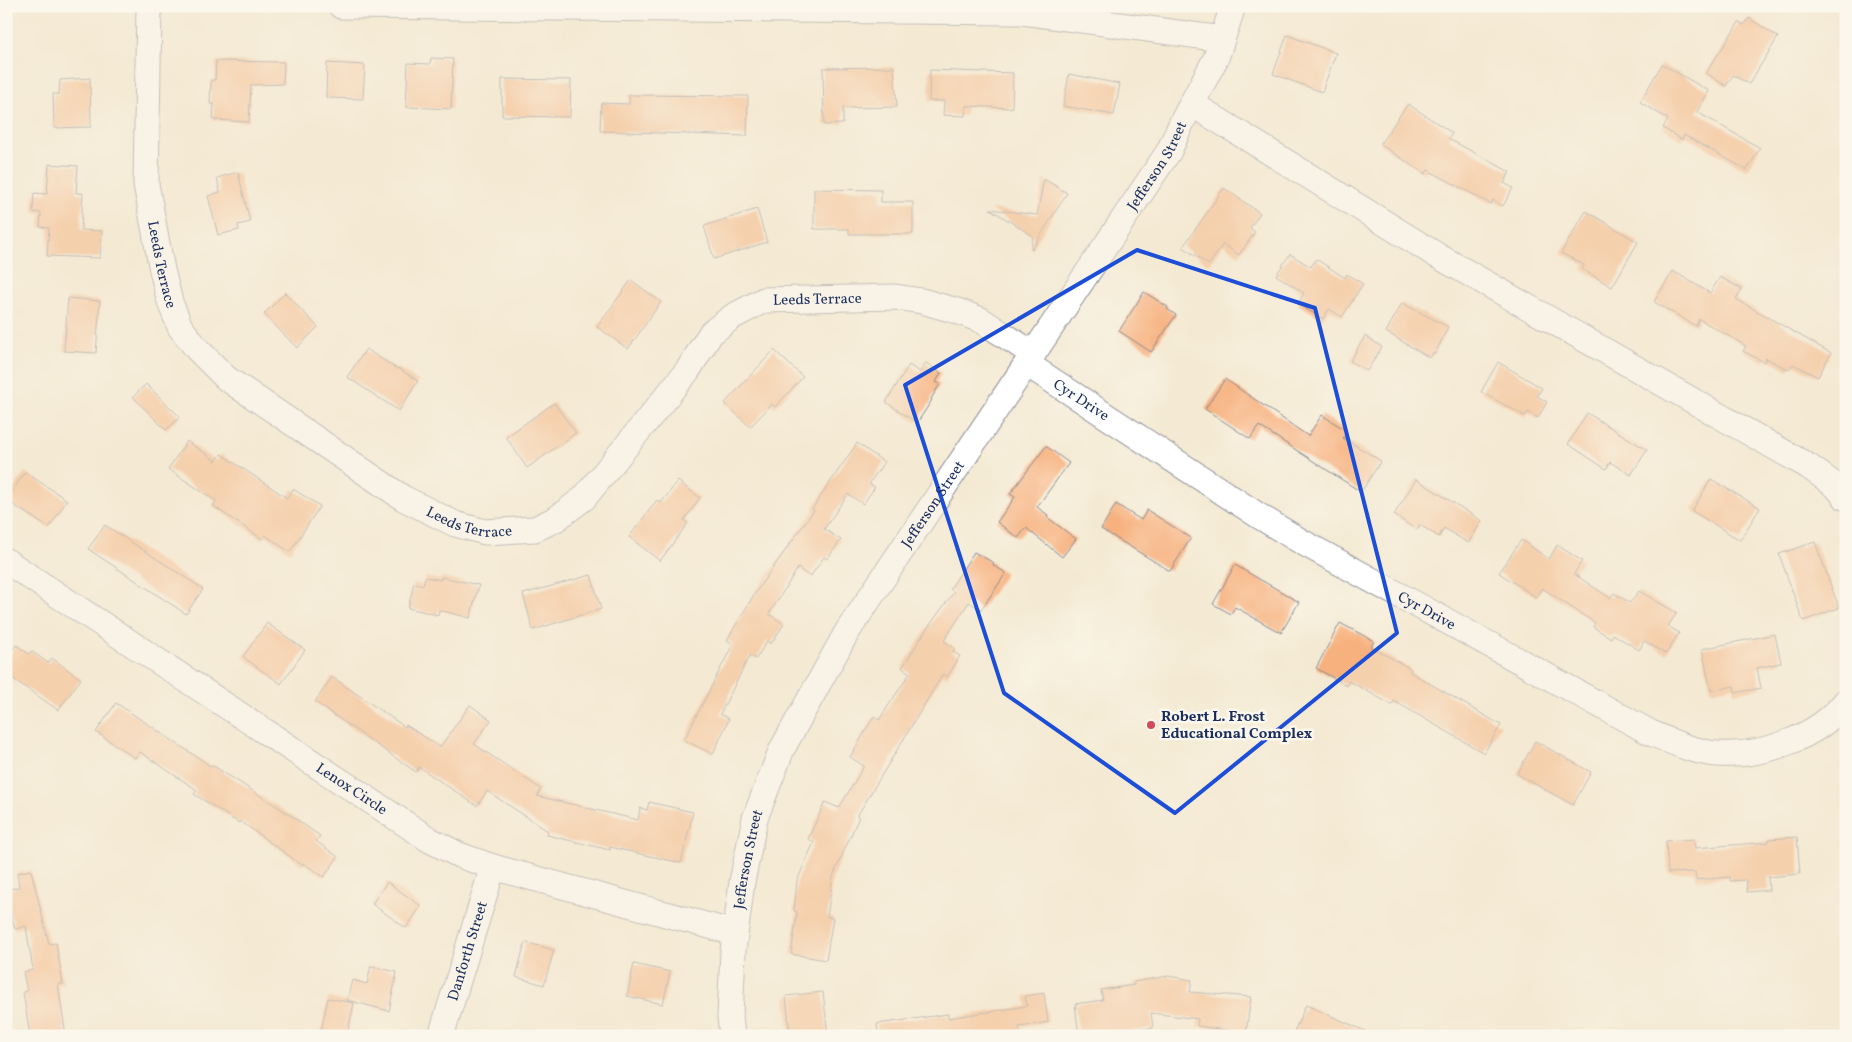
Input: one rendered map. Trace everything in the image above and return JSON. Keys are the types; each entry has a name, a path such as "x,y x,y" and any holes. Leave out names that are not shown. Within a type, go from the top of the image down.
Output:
{"street":[{"name":"Leeds Terrace","path":"150,6 146,184 162,270 170,302 180,327 198,350 226,378 403,498 455,524 485,532 535,529 556,519 584,498 688,370 711,333 732,317 764,300 895,297 922,301 981,320 1030,359"},
{"path":"341,6 1023,12 1222,39"},
{"name":"Jefferson Street","path":"732,1036 730,1017 733,951 742,882 755,818 782,749 847,632 1169,151 1216,58 1233,6"},
{"path":"1192,104 1438,256 1808,466 1836,486 1846,498"},
{"name":"Cyr Drive","path":"1030,359 1259,516 1302,542 1642,728 1683,747 1717,754 1752,752 1786,744 1816,728 1846,702"},
{"name":"Lenox Circle","path":"6,561 430,840 459,855 494,867 735,933"},
{"name":"Danforth Street","path":"441,1036 494,867"}],"highlighted area":[{"path":"1137,250 1315,308 1397,633 1175,813 1004,693 905,385"}],"building":[{"path":"1749,18 1778,37 1749,84 1733,75 1726,86 1706,73 1739,22 1744,25"},
{"path":"1287,35 1336,53 1322,92 1273,74"},
{"path":"431,58 453,59 451,109 406,107 408,63 430,64"},
{"path":"216,61 284,62 283,84 251,85 249,122 213,120 214,104 210,104 211,80 215,80"},
{"path":"327,63 365,65 363,99 326,98"},
{"path":"1662,64 1709,91 1697,112 1760,148 1747,170 1684,135 1682,140 1663,128 1668,119 1640,102"},
{"path":"894,67 897,107 843,108 843,124 824,125 823,68"},
{"path":"930,70 1013,73 1012,108 966,106 965,116 943,115 944,101 929,101"},
{"path":"1069,74 1120,84 1114,115 1063,106"},
{"path":"90,78 91,127 54,128 53,94 59,94 60,80"},
{"path":"502,79 571,80 570,117 502,116"},
{"path":"629,95 748,96 747,136 600,131 601,103 629,104"},
{"path":"1408,104 1452,133 1449,139 1510,172 1504,183 1513,188 1503,206 1493,200 1491,204 1428,170 1425,174 1380,144"},
{"path":"49,164 78,166 76,193 83,193 81,230 102,231 100,258 47,256 49,228 40,227 41,213 33,212 34,193 47,194"},
{"path":"238,172 250,222 238,225 239,230 218,235 208,196 220,192 217,178"},
{"path":"1044,179 1067,193 1032,249 1033,236 990,209 1037,215"},
{"path":"1224,188 1260,213 1250,228 1255,232 1239,255 1223,244 1209,265 1183,247"},
{"path":"814,189 881,190 881,202 913,202 913,234 849,234 849,229 814,229"},
{"path":"757,209 767,242 714,259 704,226"},
{"path":"1586,211 1638,242 1612,287 1582,269 1584,265 1561,253"},
{"path":"1290,254 1311,267 1316,259 1345,278 1347,274 1363,284 1342,317 1329,309 1323,319 1298,304 1304,293 1276,275"},
{"path":"1673,271 1710,293 1720,277 1742,289 1736,299 1831,353 1818,377 1793,364 1789,370 1766,358 1764,362 1743,351 1746,346 1699,319 1696,326 1654,302"},
{"path":"631,280 661,302 628,349 597,327"},
{"path":"1144,292 1168,307 1167,309 1176,315 1151,352 1119,331"},
{"path":"285,293 318,327 297,348 264,314"},
{"path":"68,298 100,301 96,353 64,351"},
{"path":"1402,303 1448,327 1435,354 1433,353 1430,358 1386,332"},
{"path":"1365,336 1382,347 1367,371 1350,361"},
{"path":"366,349 418,381 399,411 347,377"},
{"path":"774,350 803,377 775,407 772,404 750,427 725,403"},
{"path":"1498,362 1542,388 1537,396 1547,402 1538,418 1528,412 1525,416 1481,392"},
{"path":"926,363 941,373 936,382 940,384 917,423 886,402 909,365 920,372"},
{"path":"1225,379 1308,436 1322,415 1347,431 1343,438 1381,461 1361,492 1259,426 1250,439 1205,409"},
{"path":"146,384 180,417 166,430 133,397"},
{"path":"554,403 576,433 527,468 506,437"},
{"path":"1587,413 1647,450 1631,475 1610,462 1606,469 1568,444"},
{"path":"187,441 216,461 221,454 287,498 293,489 320,506 290,552 265,535 262,539 213,506 216,501 168,469"},
{"path":"857,443 884,462 869,484 875,487 863,504 848,494 824,529 841,540 827,559 824,557 810,577 798,568 769,614 784,624 771,644 767,641 756,659 750,655 720,714 729,719 713,754 684,740 733,644 727,640 755,593 814,510 812,509"},
{"path":"1046,446 1069,463 1037,507 1076,539 1062,557 1026,528 1018,538 997,522 1015,497 1010,494"},
{"path":"25,472 67,500 49,528 6,500"},
{"path":"1416,479 1482,521 1468,543 1444,528 1439,537 1420,525 1417,530 1394,515"},
{"path":"1711,479 1760,508 1740,540 1692,511"},
{"path":"678,481 700,498 684,520 688,523 660,561 629,537 657,500 661,503"},
{"path":"1116,504 1141,520 1147,510 1191,538 1170,571 1101,529"},
{"path":"105,525 203,589 186,614 88,549"},
{"path":"1521,540 1549,559 1557,545 1582,561 1574,574 1610,598 1614,593 1630,603 1639,591 1677,613 1668,626 1679,633 1666,654 1644,641 1639,650 1613,634 1611,638 1593,627 1595,623 1542,588 1536,597 1499,573"},
{"path":"1815,542 1839,608 1803,621 1779,554"},
{"path":"974,552 994,563 993,565 1006,573 981,610 969,602 944,641 955,648 953,652 960,656 947,677 943,674 857,816 859,817 833,876 827,917 833,918 826,960 791,954 797,912 794,911 797,881 814,842 808,839 825,802 839,808 864,766 850,757 874,716 879,720 910,673 902,668 926,630 954,592 950,589"},
{"path":"1235,565 1299,602 1281,633 1235,607 1231,614 1213,604"},
{"path":"591,575 601,609 533,630 523,594"},
{"path":"425,577 441,580 441,577 479,585 470,618 439,610 438,615 408,608 414,583 423,585"},
{"path":"267,623 305,650 281,684 243,657"},
{"path":"1340,623 1374,641 1371,647 1411,669 1410,672 1501,725 1484,753 1394,701 1392,705 1349,681 1347,686 1316,668"},
{"path":"1775,634 1781,663 1757,668 1761,688 1735,693 1734,686 1711,691 1702,649"},
{"path":"16,645 29,654 31,651 48,663 52,658 81,679 58,710 6,674 6,658"},
{"path":"332,677 405,727 406,725 440,747 470,705 491,720 474,744 541,789 537,796 638,820 640,808 647,810 649,802 693,812 681,863 610,847 610,850 547,835 548,831 487,791 477,806 419,767 416,772 315,702"},
{"path":"116,703 212,767 212,765 286,812 320,836 316,841 338,857 324,877 303,863 302,865 240,821 239,823 194,794 197,790 140,752 135,758 96,732"},
{"path":"1535,741 1591,772 1573,805 1517,774"},
{"path":"1797,837 1800,874 1768,877 1769,890 1747,892 1746,880 1730,881 1730,877 1696,880 1695,872 1668,873 1666,841 1694,839 1695,848 1769,842 1769,839"},
{"path":"31,870 49,944 56,943 63,984 58,984 66,1036 30,1036 23,992 27,991 23,972 33,970 26,926 15,929 10,911 6,912 6,890 19,887 17,873"},
{"path":"387,882 421,906 406,928 372,904"},
{"path":"525,942 554,950 544,985 516,977"},
{"path":"634,964 670,972 663,1004 627,996"},
{"path":"371,966 397,972 389,1011 347,1000 352,980 367,984"},
{"path":"1168,976 1192,980 1190,992 1251,997 1246,1033 1197,1026 1198,1019 1151,1013 1153,1028 1100,1036 1079,1036 1075,1004 1103,1000 1101,990 1134,985 1134,982"},
{"path":"823,992 828,1036 790,1036 786,996"},
{"path":"1044,993 1048,1022 1019,1027 1021,1036 878,1036 877,1024 948,1014 948,1018 1027,1006 1025,996"},
{"path":"328,998 354,1003 347,1036 320,1036"},
{"path":"1306,1005 1377,1036 1292,1036"}],"place":[{"name":"Robert L. Frost Educational Complex","path":"1151,725"}]}
